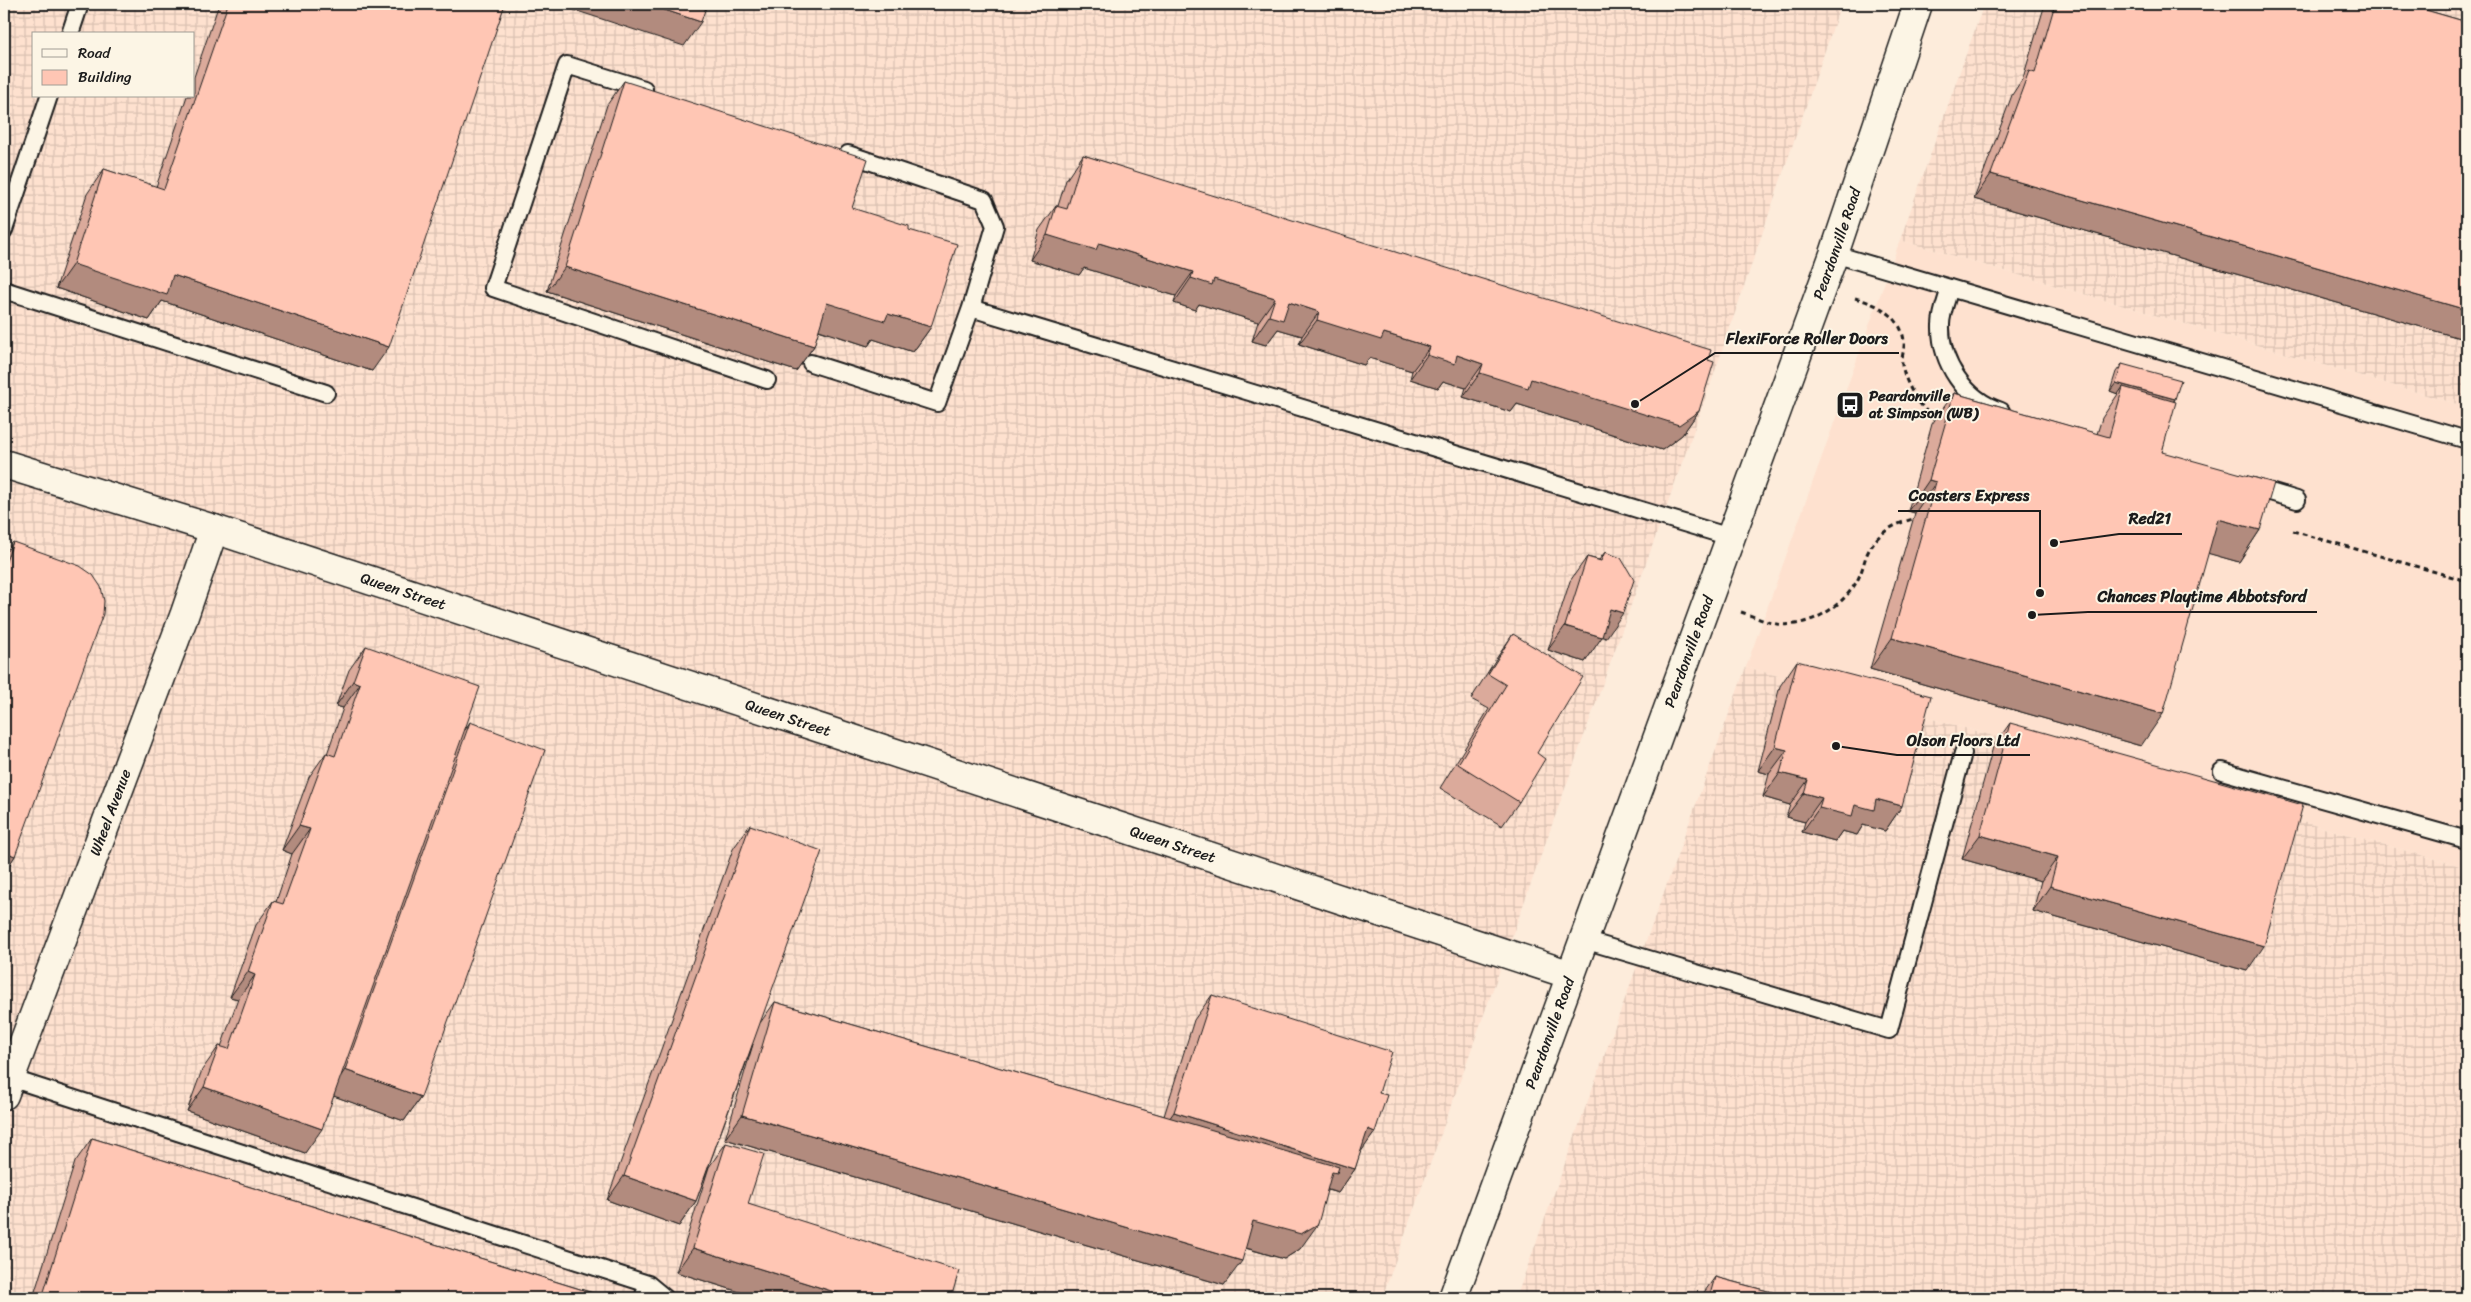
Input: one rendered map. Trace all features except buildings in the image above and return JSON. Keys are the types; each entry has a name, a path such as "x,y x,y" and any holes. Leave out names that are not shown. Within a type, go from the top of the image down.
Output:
{"street":[{"path":"1896,74 1900,4"},
{"name":"Peardonville Road","path":"1453,1298 1834,254 1918,4"},
{"name":"Queen Street","path":"4,464 214,528 1571,974"},
{"name":"Wheel Avenue","path":"7,1086 184,616 214,528"}],"lane":[{"path":"71,32 80,4"},
{"path":"661,94 568,65 493,288 767,380"},
{"path":"4,230 48,98"},
{"path":"811,363 937,403 971,308 995,226 984,200 828,148"},
{"path":"1834,254 2467,440"},
{"path":"1950,288 1941,325 1947,360 1963,387 1990,407 2018,416"},
{"path":"4,290 326,393"},
{"path":"971,308 1730,537"},
{"path":"2232,481 2297,500"},
{"path":"1584,940 1888,1030 1963,753"},
{"path":"2222,771 2467,840"},
{"path":"7,1086 664,1298"}],"path":[{"path":"1821,288 1877,304 1895,319 1904,340 1902,363 1910,387 1922,408 1942,427"},
{"path":"1707,601 1777,624 1798,624 1816,618 1848,594 1859,578 1869,551 1879,536 1894,524 1913,519"},
{"path":"2289,530 2467,581"}],"shaded area":[{"path":"4,4 1841,4 1714,374 1382,1298 4,1298"},
{"path":"1984,4 2467,4 2467,407 1900,240"},
{"path":"1900,240 2467,407 2467,868 1746,667"},
{"path":"1746,667 2467,868 2467,1298 1516,1298"}],"place":[{"name":"FlexiForce Roller Doors","path":"1635,404"},
{"name":"Peardonville at Simpson (WB)","path":"1850,405"},
{"name":"Red21","path":"2054,543"},
{"name":"Coasters Express","path":"2040,593"},
{"name":"Chances Playtime Abbotsford","path":"2032,615"},
{"name":"Olson Floors Ltd","path":"1836,746"}]}
